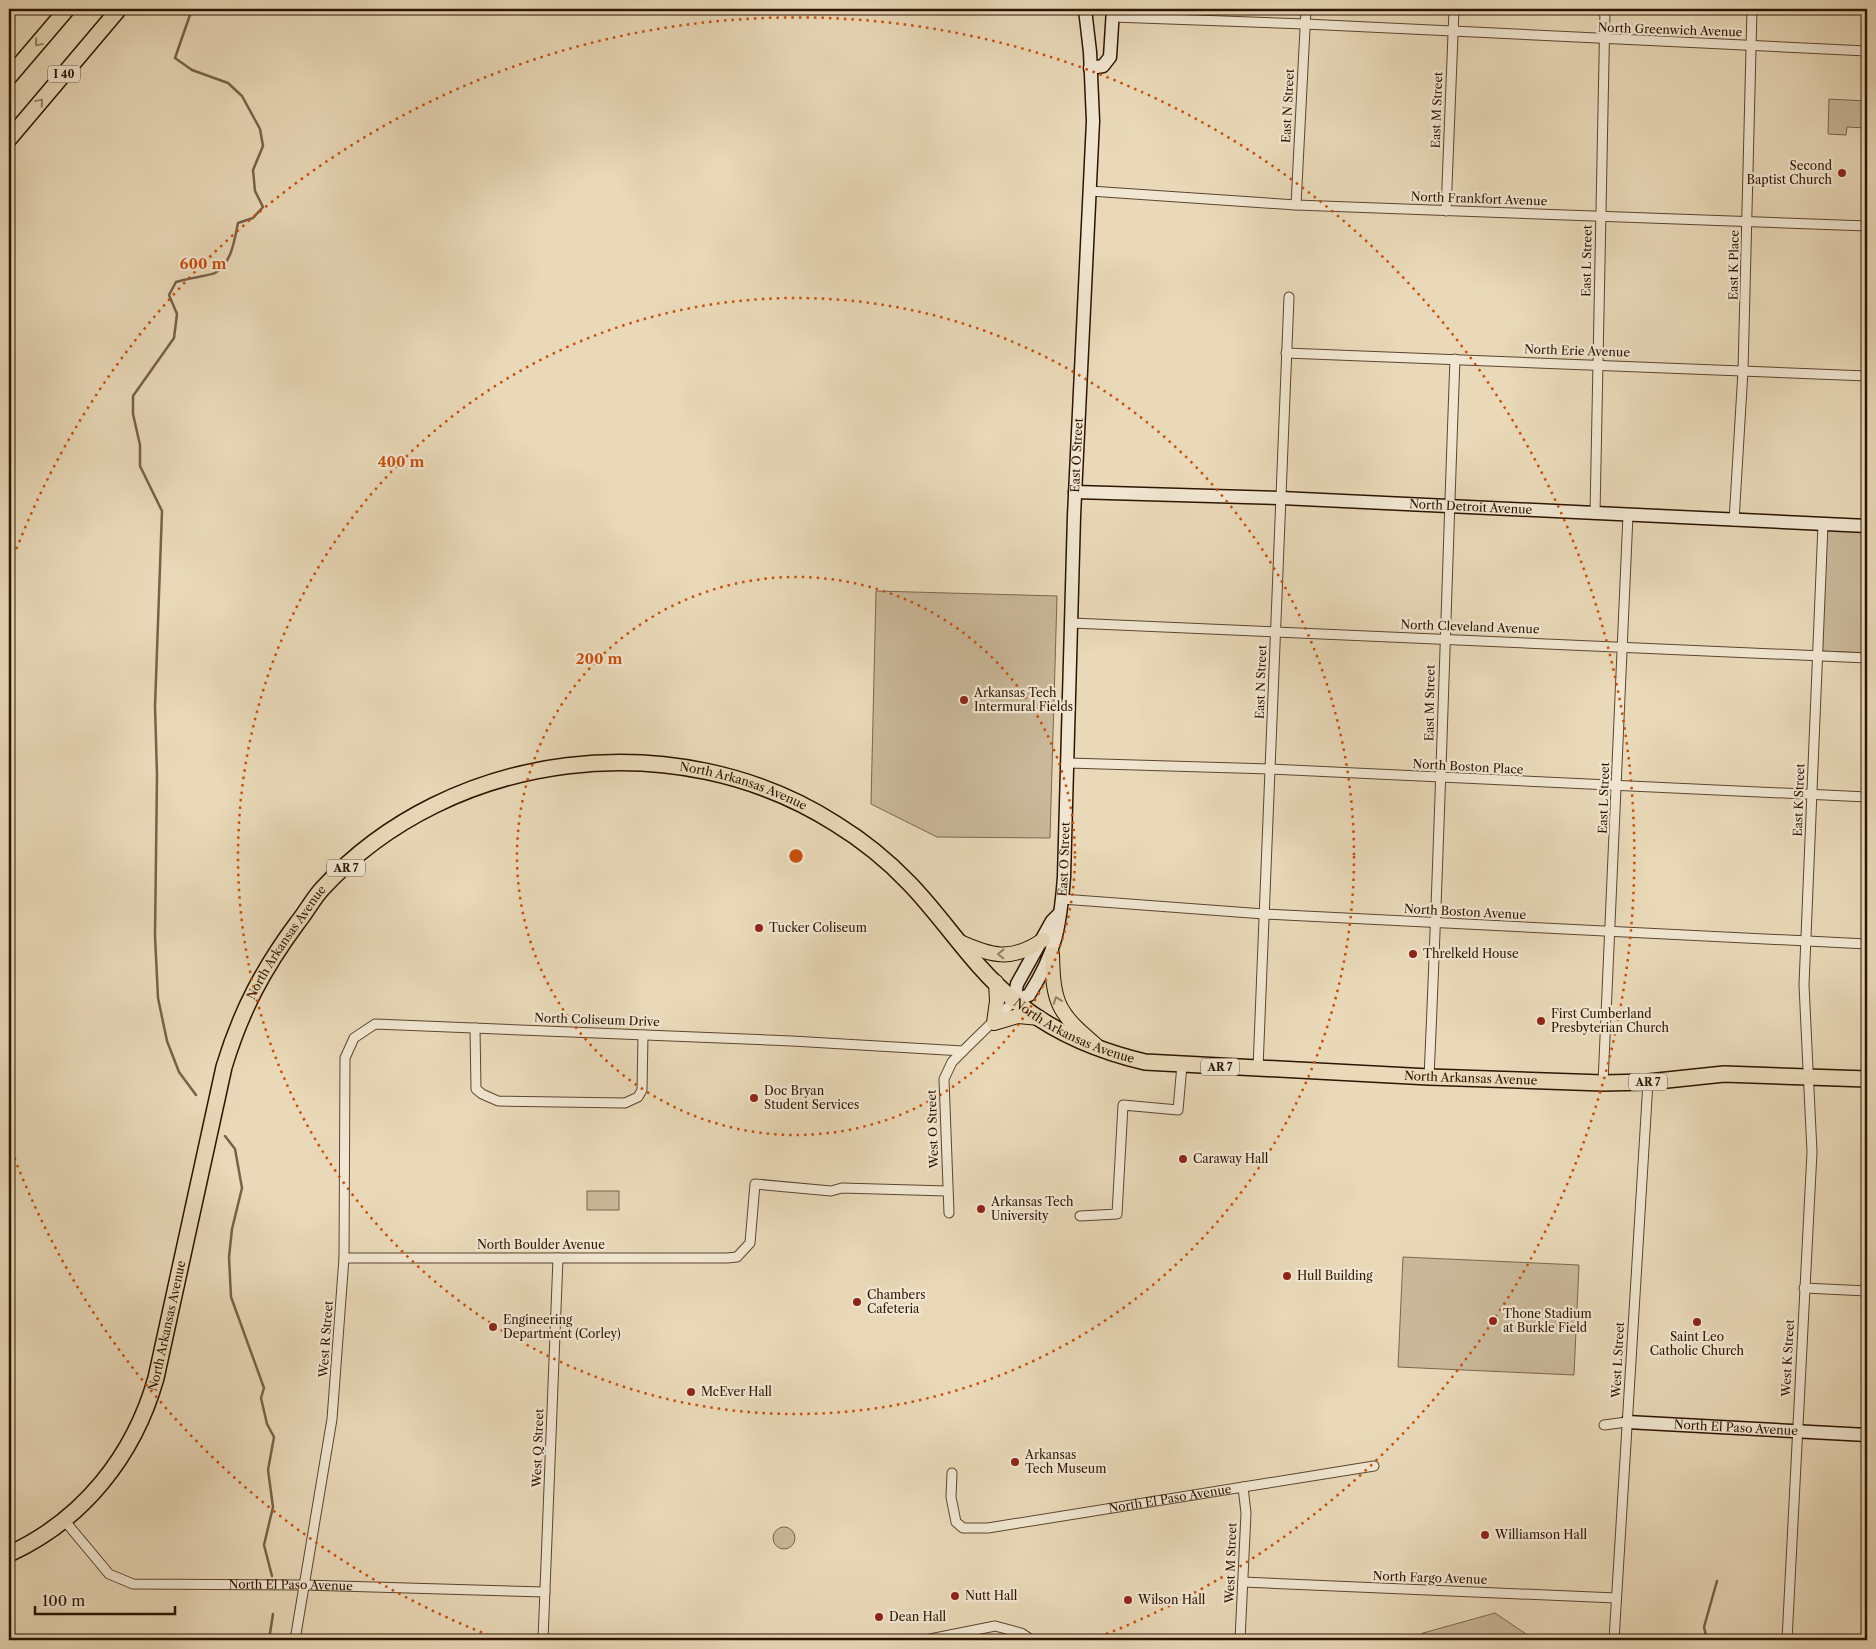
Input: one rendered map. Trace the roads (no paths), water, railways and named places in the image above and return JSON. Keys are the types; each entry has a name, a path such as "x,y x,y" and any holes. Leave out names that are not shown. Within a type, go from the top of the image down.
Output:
{"highway":[{"path":"9,77 67,9"},
{"name":"I 40","path":"9,139 119,9"},
{"name":"North Arkansas Avenue","path":"9,1554 37,1539 64,1520 89,1498 118,1463 149,1404 224,1067 240,1018 267,964 322,890 359,855 406,821 458,794 513,774 570,765 627,762 685,767 737,780 788,799 836,824 880,856 909,883 958,941 1014,1001 1068,1035 1100,1049 1145,1062 1428,1077 1604,1083 1648,1082 1724,1074 1867,1079"}],"main road":[{"path":"958,941 986,954 1002,956 1022,952 1043,940"},
{"path":"1052,954 1052,985 1056,1001 1073,1026 1100,1049"},
{"path":"996,982 997,1001 994,1023 1018,1016 1040,1018"}],"street":[{"name":"East O Street","path":"1060,914 1052,922 1017,984 1014,1001 1029,996 1052,954 1060,925 1062,899 1068,763 1075,492 1093,120 1085,9"},
{"name":"East N Street","path":"1296,205 1306,9"},
{"name":"East M Street","path":"1446,212 1454,9"},
{"name":"East L Street","path":"1595,514 1605,9"},
{"name":"East K Place","path":"1734,521 1743,371 1752,9"},
{"path":"1090,68 1103,66 1110,57 1113,13"},
{"name":"North Greenwich Avenue","path":"1113,13 1604,40 1867,51"},
{"name":"North Frankfort Avenue","path":"1090,191 1296,205 1446,212 1601,215 1867,226"},
{"name":"East N Street","path":"1258,1068 1288,297"},
{"name":"North Erie Avenue","path":"1286,353 1867,376"},
{"name":"East M Street","path":"1428,1077 1436,923 1444,638 1455,359"},
{"name":"North Detroit Avenue","path":"1075,492 1280,498 1867,526"},
{"name":"East L Street","path":"1604,1083 1628,515"},
{"name":"East K Street","path":"1810,1077 1804,985 1805,941 1823,524"},
{"name":"North Cleveland Avenue","path":"1072,623 1867,658"},
{"name":"North Boston Place","path":"1068,763 1270,770 1867,797"},
{"name":"North Boston Avenue","path":"1062,899 1264,914 1867,944"},
{"name":"West O Street","path":"948,1213 944,1079 952,1062 994,1023 1014,1001"},
{"name":"North Coliseum Drive","path":"354,1038 375,1024 843,1043 963,1051"},
{"path":"475,1028 476,1089 482,1094 498,1101 625,1103 638,1097 642,1090 643,1035"},
{"name":"West R Street","path":"295,1640 332,1419 344,1258 345,1058 354,1038"},
{"path":"1080,1216 1117,1214 1123,1105 1178,1110 1182,1065"},
{"name":"West K Street","path":"1787,1640 1796,1432 1812,1152 1810,1077"},
{"name":"West L Street","path":"1614,1640 1648,1082"},
{"name":"North Boulder Avenue","path":"344,1258 737,1257 750,1243 755,1184 831,1191 842,1188 947,1191"},
{"name":"West Q Street","path":"543,1640 558,1258"},
{"path":"1804,1288 1867,1291"},
{"name":"North El Paso Avenue","path":"1604,1426 1627,1422 1867,1435"},
{"name":"North El Paso Avenue","path":"952,1473 951,1497 956,1522 964,1528 988,1528 1374,1466"},
{"name":"West M Street","path":"1240,1640 1246,1512 1243,1487"},
{"name":"North El Paso Avenue","path":"64,1520 109,1574 133,1584 304,1585 545,1592"},
{"name":"North Fargo Avenue","path":"1243,1582 1616,1598"},
{"path":"925,1639 995,1626 1021,1633 1032,1640"}],"waterway":[{"path":"192,9 175,58 192,70 228,83 242,96 260,129 263,146 253,170 255,191 263,207 253,218 238,223 229,257 221,268 213,274 176,282 169,295 177,314 174,338 133,396 133,414 140,445 140,466 162,511 155,706 157,775 155,936 158,998 167,1041 179,1072 196,1095"},
{"path":"225,1136 235,1149 242,1188 232,1229 229,1257 231,1297 264,1388 261,1398 267,1424 274,1437 268,1470 273,1507 264,1545 272,1576"},
{"path":"1707,1640 1704,1627 1717,1581"},
{"path":"269,1640 273,1614"}],"place":[{"name":"Second Baptist Church","path":"1842,173"},
{"name":"Arkansas Tech Intermural Fields","path":"964,700"},
{"name":"Tucker Coliseum","path":"759,928"},
{"name":"Threlkeld House","path":"1413,954"},
{"name":"First Cumberland Presbyterian Church","path":"1541,1021"},
{"name":"Doc Bryan Student Services","path":"754,1098"},
{"name":"Caraway Hall","path":"1183,1159"},
{"name":"Arkansas Tech University","path":"981,1209"},
{"name":"Hull Building","path":"1287,1276"},
{"name":"Chambers Cafeteria","path":"857,1302"},
{"name":"Thone Stadium at Burkle Field","path":"1493,1321"},
{"name":"Saint Leo Catholic Church","path":"1697,1322"},
{"name":"Engineering Department (Corley)","path":"493,1327"},
{"name":"McEver Hall","path":"691,1392"},
{"name":"Arkansas Tech Museum","path":"1015,1462"},
{"name":"Williamson Hall","path":"1485,1535"},
{"name":"Nutt Hall","path":"955,1596"},
{"name":"Wilson Hall","path":"1128,1600"},
{"name":"Dean Hall","path":"879,1617"}]}
